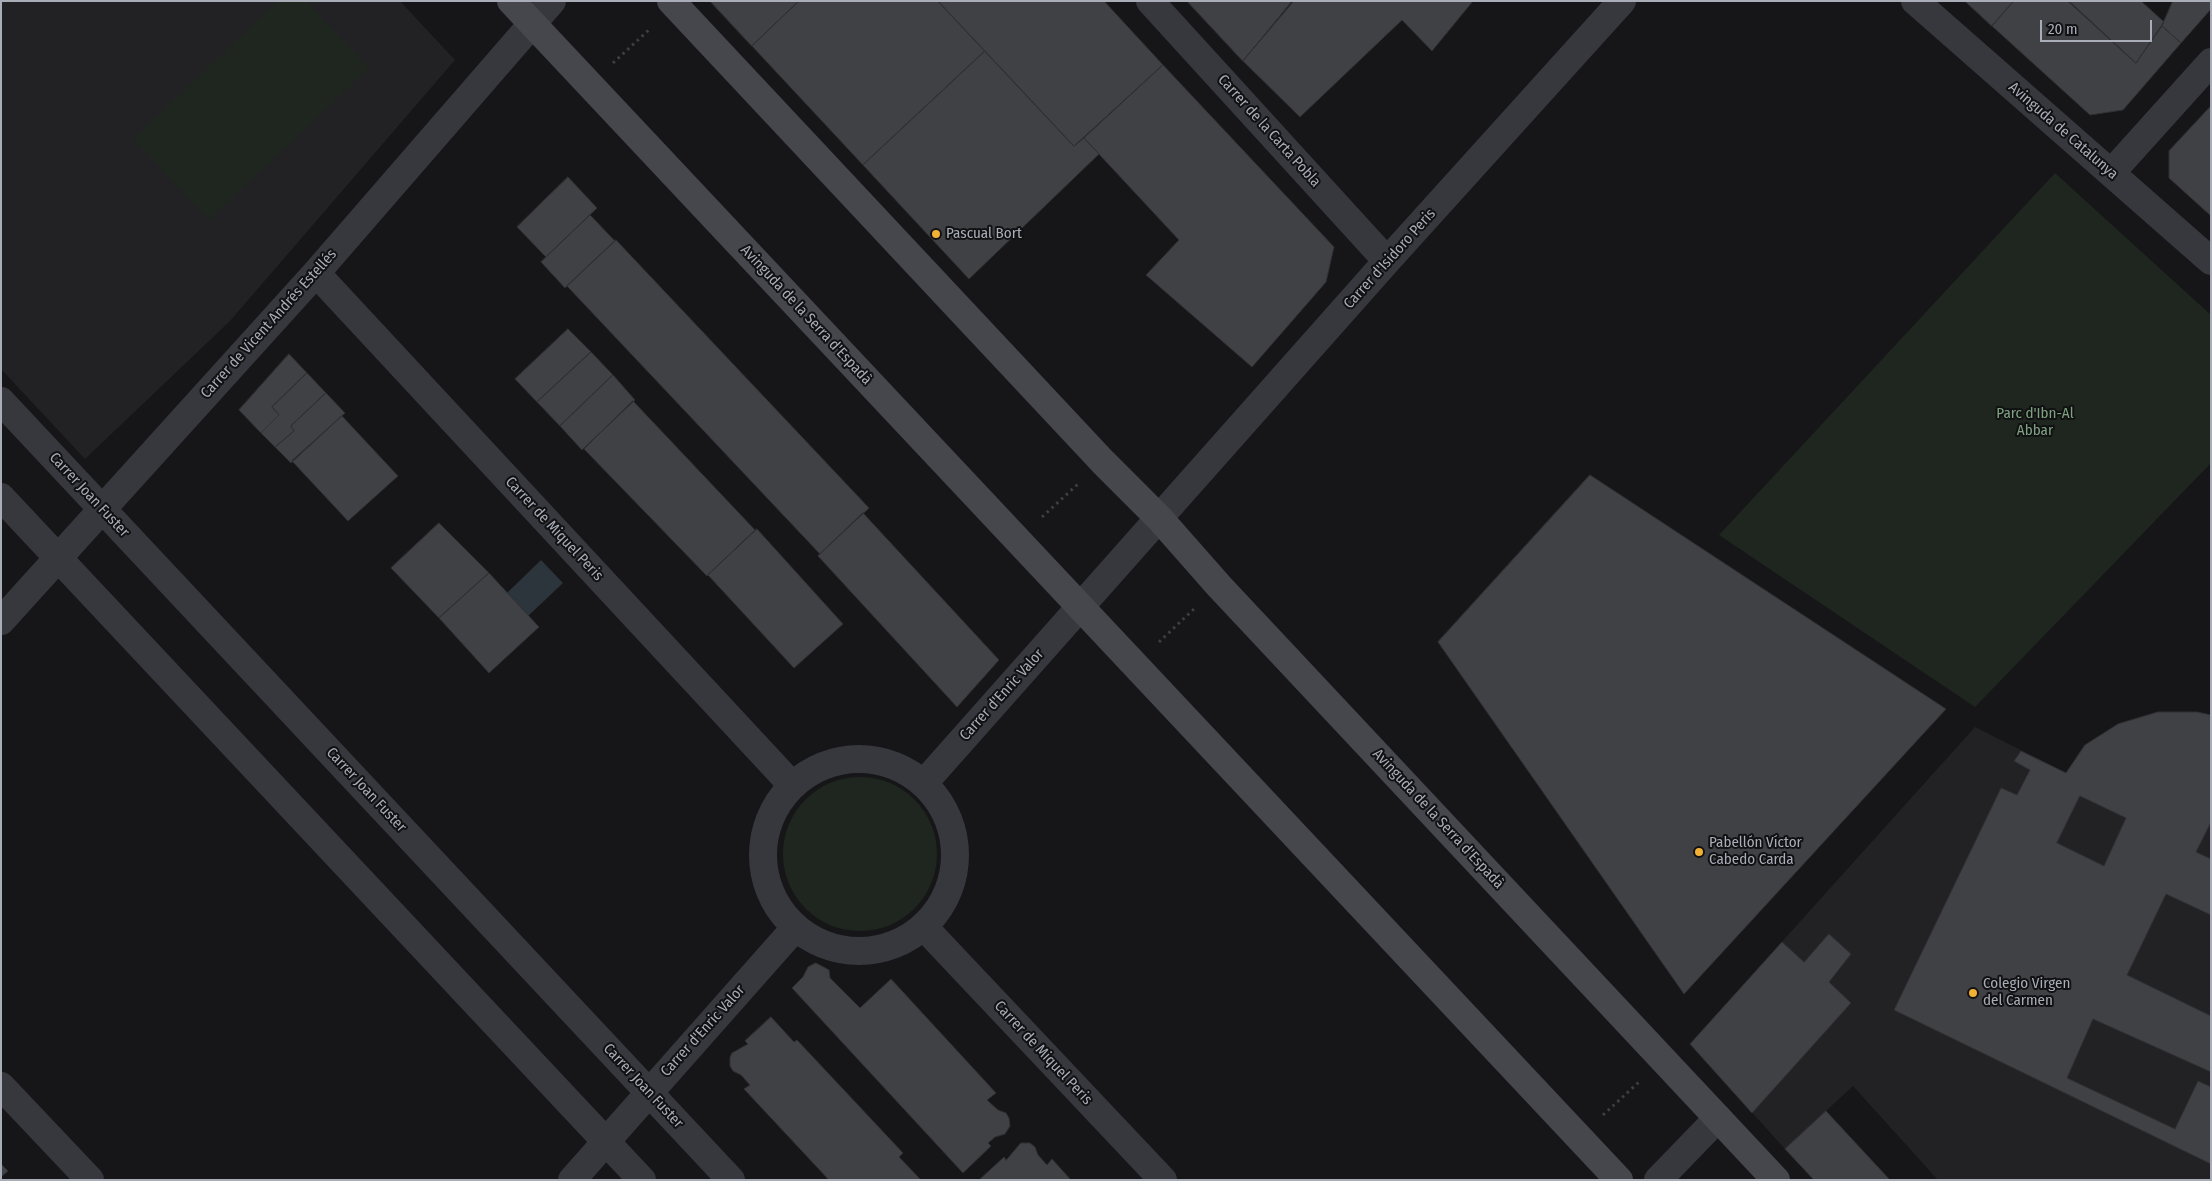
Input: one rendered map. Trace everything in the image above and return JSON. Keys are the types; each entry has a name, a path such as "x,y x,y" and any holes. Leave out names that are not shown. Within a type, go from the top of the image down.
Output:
{"street":[{"name":"Avinguda de la Serra d'Espadà","path":"510,1 1619,1180"},
{"path":"532,24 552,1"},
{"name":"Carrer de la Carta Pobla","path":"1150,1 1388,261"},
{"name":"Carrer d'Isidoro Peris","path":"1160,519 1388,261 1622,1"},
{"name":"Avinguda de Catalunya","path":"1915,1 2211,261"},
{"name":"Avinguda de la Serra d'Espadà","path":"673,3 1103,462 1160,519 1219,586 1776,1180"},
{"name":"Carrer de Vicent Andrés Estellés","path":"1,621 316,273 532,24"},
{"path":"2111,173 2211,62"},
{"name":"Carrer de Miquel Peris","path":"316,273 792,784"},
{"name":"Carrer Joan Fuster","path":"1,401 731,1180"},
{"path":"1,497 642,1180"},
{"path":"1080,607 1160,519"},
{"name":"Carrer d'Enric Valor","path":"924,783 1080,607"},
{"path":"872,758 900,767 924,783 944,808 955,839 954,871 944,902 924,927 900,942 874,951 846,951 819,943 795,928 775,903 764,873 762,841 772,810 792,784 815,768 843,759 872,758"},
{"name":"Carrer de Miquel Peris","path":"924,927 1162,1180"},
{"name":"Carrer d'Enric Valor","path":"572,1180 795,928"},
{"path":"1,1086 90,1180"},
{"path":"1658,1180 1718,1118"}],"path":[{"path":"589,85 673,3"},
{"path":"1017,539 1103,462"},
{"path":"1135,664 1219,586"},
{"path":"1579,1137 1663,1059"}],"shaded area":[{"path":"1,1 400,1 455,60 230,321 85,459 1,369"},
{"path":"541,560 563,583 528,616 507,593"},
{"name":"Colegio Virgen del Carmen","path":"2158,712 2197,712 2211,715 2211,1180 1938,1180 1853,1086 1785,1149 1690,1044 1975,727 2066,773 2084,745 2118,724"}],"green space":[{"path":"278,1 306,1 369,68 209,220 133,139"},
{"name":"Parc d'Ibn-Al Abbar","path":"2055,173 2211,315 2211,463 1975,707 1719,535"},
{"path":"860,777 875,778 890,783 915,799 931,824 936,839 936,869 931,884 915,909 890,925 875,930 860,931 845,930 830,925 805,909 789,884 784,869 783,854 784,839 789,824 805,799 830,783 845,778"}],"building":[{"path":"710,1 799,1 752,46"},
{"path":"799,1 938,1 985,51 863,165 752,46"},
{"path":"938,1 1104,1 1163,65 1074,146"},
{"path":"1187,1 1292,1 1243,61"},
{"path":"1294,1 1473,1 1432,51 1402,20 1300,117 1243,61"},
{"path":"1965,1 2014,1 1992,26"},
{"path":"2014,1 2069,1 2136,63 2162,26 2181,43 2123,110 2090,115 1992,26"},
{"path":"2068,1 2141,1 2164,22 2136,63"},
{"path":"2173,1 2211,1 2211,9 2181,43 2162,26"},
{"path":"985,51 1074,146 1084,138 1099,154 969,279 863,165"},
{"path":"1163,65 1334,247 1326,282 1252,367 1146,275 1179,240 1084,138"},
{"path":"2211,106 2211,216 2169,178 2169,151"},
{"path":"568,177 597,208 546,257 517,227"},
{"path":"590,215 615,241 565,288 541,262"},
{"path":"616,240 869,508 820,554 567,286"},
{"path":"568,329 591,352 537,402 515,379"},
{"path":"591,352 613,375 560,426 537,402"},
{"path":"289,354 307,373 272,407 279,415 261,433 239,410"},
{"path":"307,373 326,393 291,426 294,431 275,447 261,433 279,415 272,407"},
{"path":"613,375 635,400 582,450 560,426"},
{"path":"326,393 345,413 291,463 275,447 294,431 291,426"},
{"path":"633,401 755,530 707,576 584,449"},
{"path":"342,416 398,476 348,521 292,461"},
{"name":"Pabellón Víctor Cabedo Carda","path":"1590,475 1946,709 1684,994 1438,642"},
{"path":"863,513 999,660 957,707 818,556"},
{"path":"439,523 489,573 439,618 391,568"},
{"path":"757,529 843,624 794,668 708,575"},
{"path":"489,573 539,627 489,673 439,618"},
{"path":"2158,712 2197,712 2211,715 2211,822 2196,852 2211,859 2211,915 2166,894 2127,975 2211,1016 2211,1072 2093,1019 2067,1078 2175,1129 2198,1081 2211,1087 2211,1164 1894,1010 2001,788 2017,795 2030,770 2014,761 2021,751 2066,773 2085,745 2118,724","holes":["2080,796 2126,818 2104,866 2057,843"]},
{"path":"1829,934 1851,954 1829,982 1851,1003 1752,1113 1690,1044 1782,942 1804,962"},
{"path":"816,963 829,970 830,978 860,1008 891,979 996,1093 987,1100 998,1110 1006,1113 1010,1126 1005,1134 995,1137 988,1143 991,1146 963,1173 792,988 803,977 808,967"},
{"path":"771,1017 794,1042 797,1040 903,1153 899,1157 921,1180 829,1180 744,1089 750,1085 741,1075 733,1071 730,1066 730,1057 732,1053 748,1044 745,1041"},
{"path":"1826,1111 1890,1180 1814,1180 1785,1149"},
{"path":"1021,1143 1030,1143 1035,1147 1038,1155 1047,1165 1052,1159 1071,1180 979,1180 1004,1157 1006,1160"},
{"path":"1,1164 8,1171 1,1177"}],"place":[{"name":"Pascual Bort","path":"936,234"},
{"name":"Pabellón Víctor Cabedo Carda","path":"1699,852"},
{"name":"Colegio Virgen del Carmen","path":"1973,993"}]}
